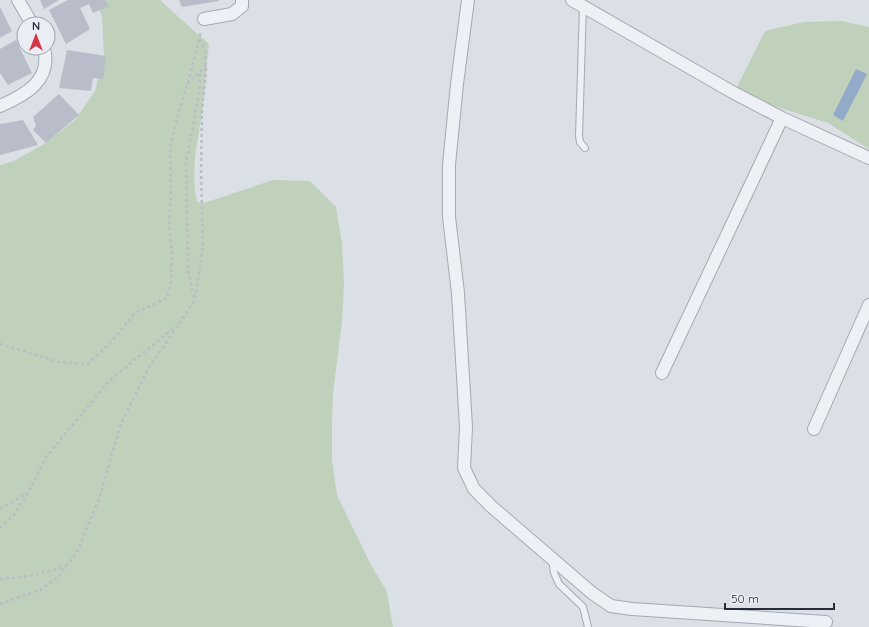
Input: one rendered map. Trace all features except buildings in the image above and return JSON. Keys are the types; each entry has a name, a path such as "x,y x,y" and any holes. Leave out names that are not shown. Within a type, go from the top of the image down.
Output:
{"street":[{"path":"18,0 27,16"},
{"path":"204,19 232,14 242,6 242,0"},
{"path":"468,0 456,84 449,165 449,217 458,293 466,427 464,468 474,489 492,508 592,593 611,606 632,609 826,622"},
{"path":"578,3 705,78 782,118 869,158"},
{"path":"0,106 18,98 35,85 45,70 47,56"},
{"path":"662,373 782,118"},
{"path":"814,429 869,305"}],"lane":[{"path":"578,3 580,142 585,148"},
{"path":"552,558 554,573 558,584 583,607 588,627"}],"path":[{"path":"0,344 59,362 88,364 113,340 135,313 167,298 172,254 169,222 170,148 199,38 205,50 206,66 202,110 201,165 203,246 195,300 148,368 120,426 99,499 77,552 57,578 40,590 0,604"},
{"path":"187,85 206,66"},
{"path":"195,300 188,270 186,162 199,94 200,73"},
{"path":"0,528 14,515 28,493 46,457 109,381 179,324"},
{"path":"0,509 28,493"},
{"path":"0,579 29,576 66,567"}],"green space":[{"path":"95,0 161,0 209,44 194,167 197,202 204,203 273,180 310,181 336,207 342,244 344,283 342,321 333,393 332,460 337,495 369,561 387,592 393,627 0,627 0,165 14,161 46,143 75,120 95,91 104,55 102,16"},
{"path":"842,21 869,27 869,149 828,123 734,93 765,31 804,22"}],"water":[{"path":"856,69 867,74 843,121 833,115"}]}
